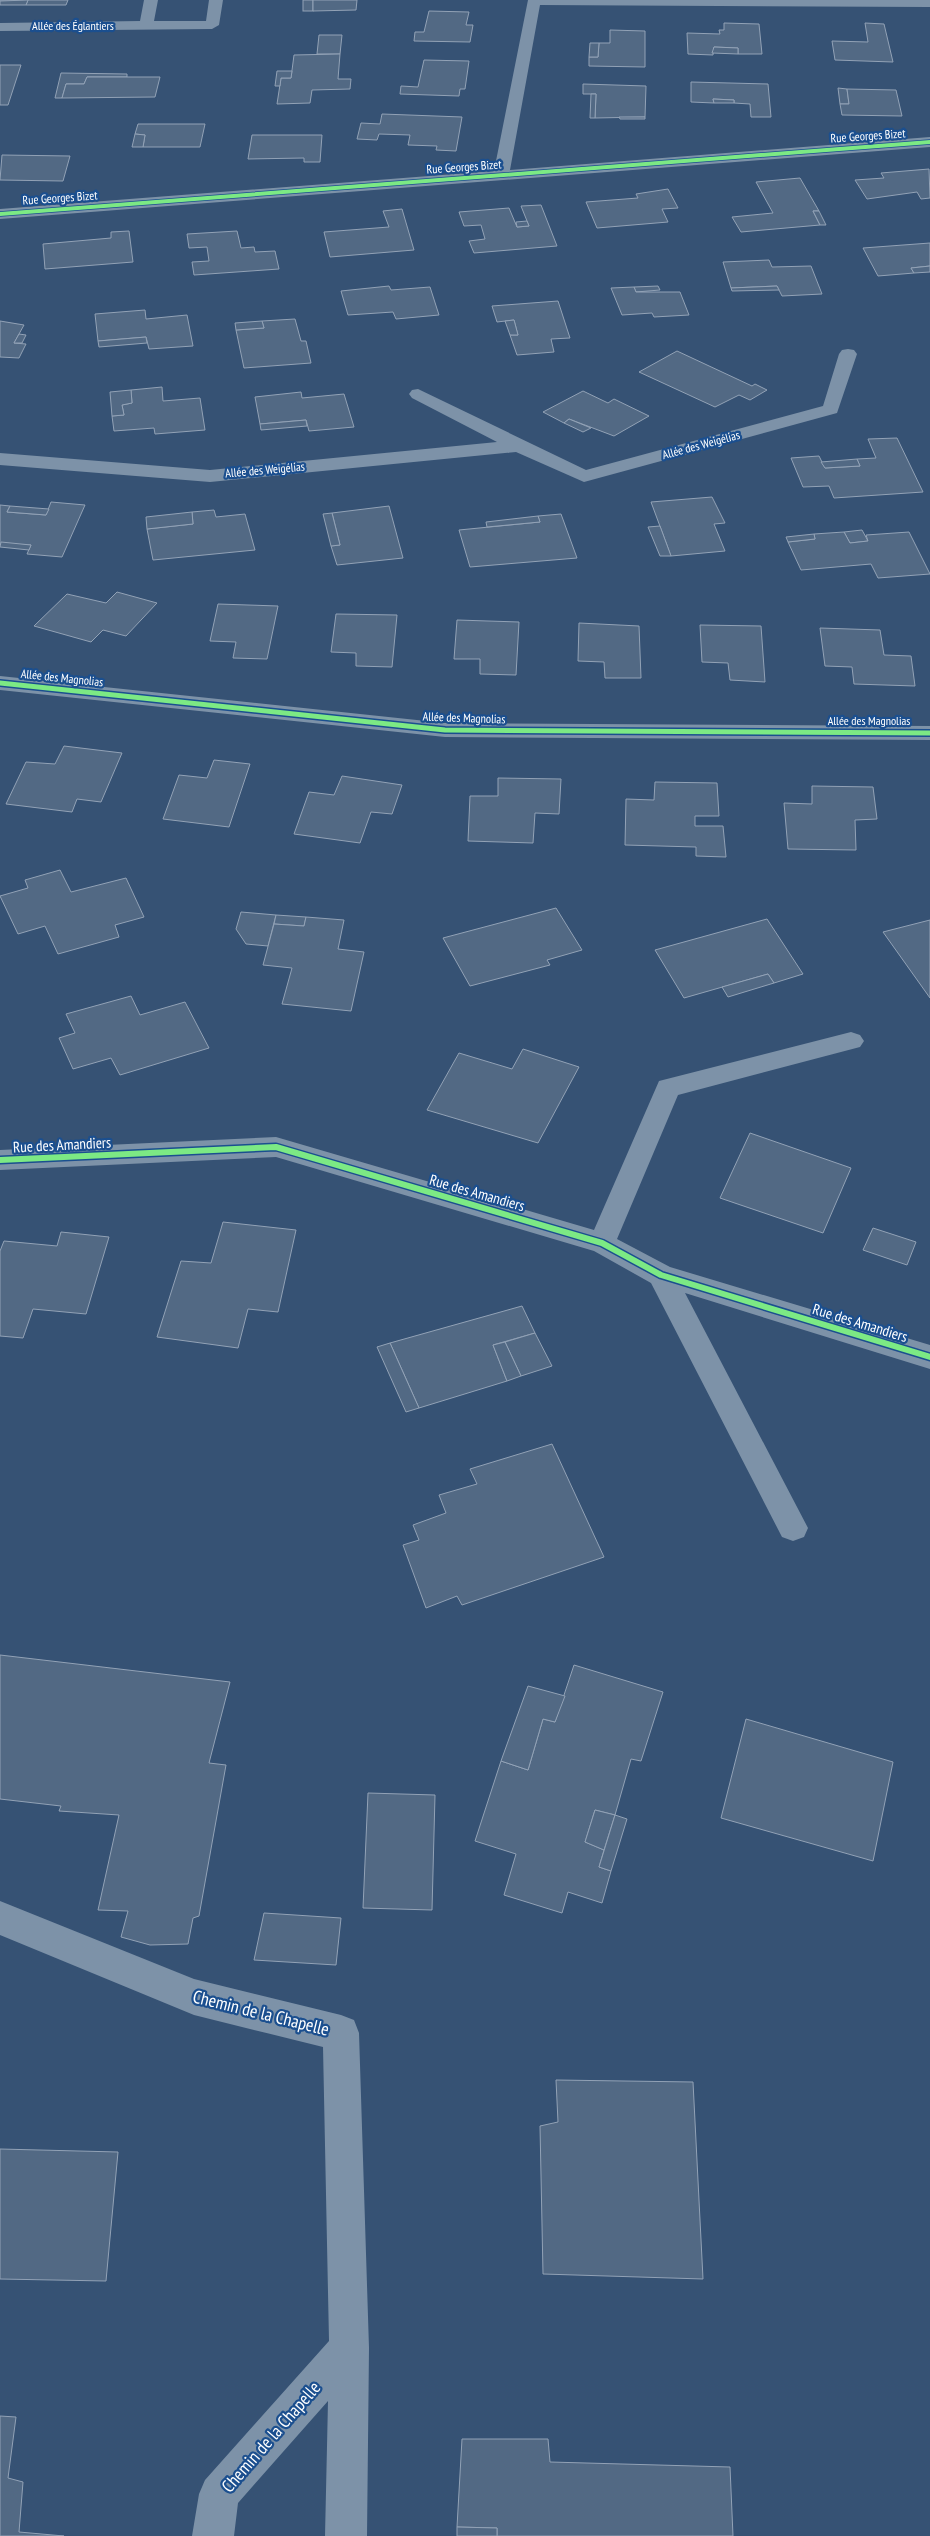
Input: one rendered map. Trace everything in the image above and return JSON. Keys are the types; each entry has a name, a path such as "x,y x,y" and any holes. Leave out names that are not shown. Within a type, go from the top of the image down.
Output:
{"street":[{"path":"146,26 151,0"},
{"name":"Allée des Églantiers","path":"0,27 212,25 216,0"},
{"name":"Rue Georges Bizet","path":"501,175 534,1 930,3"},
{"name":"Rue Georges Bizet","path":"0,214 930,142"},
{"name":"Allée des Weigélias","path":"418,394 518,446 584,476 831,409 848,354"},
{"name":"Allée des Weigélias","path":"6,459 22,440"},
{"name":"Allée des Weigélias","path":"6,459 210,476 518,446"},
{"name":"Allée des Magnolias","path":"0,683 445,730 930,733"},
{"path":"602,1243 668,1088 851,1042"},
{"name":"Rue des Amandiers","path":"0,1160 276,1147 602,1243 661,1275 930,1357"},
{"path":"661,1275 793,1528"},
{"name":"Chemin de la Chapelle","path":"0,1918 194,1997 341,2032 349,2348 346,2536"},
{"name":"Chemin de la Chapelle","path":"213,2536 219,2494 349,2348"}],"building":[{"path":"28,0 68,0 66,5 26,5"},
{"path":"28,0 26,5 0,5 0,1"},
{"path":"303,0 313,0 313,11 303,11"},
{"path":"313,0 357,0 356,10 313,11"},
{"path":"429,11 469,12 466,25 473,25 470,42 414,41 415,32 424,32"},
{"path":"724,23 759,24 762,54 738,54 738,48 714,47 713,55 688,54 687,33 720,34 719,30 724,30"},
{"path":"865,23 884,24 893,62 835,60 832,41 868,42"},
{"path":"610,30 645,31 645,67 589,66 589,57 598,57 599,43 610,43"},
{"path":"319,35 342,35 340,54 317,54"},
{"path":"590,43 599,43 598,57 589,57"},
{"path":"714,47 738,48 738,54 712,53"},
{"path":"340,54 338,79 351,79 350,89 312,90 310,103 277,104 281,78 291,78 294,55"},
{"path":"424,60 469,61 465,89 460,89 459,96 400,94 401,86 418,87"},
{"path":"0,65 21,65 8,105 0,105"},
{"path":"277,71 292,71 291,78 281,78 280,86 275,86"},
{"path":"61,73 127,74 127,77 87,77 84,84 66,84 62,98 55,98"},
{"path":"87,77 160,77 155,97 62,98 66,84 84,84"},
{"path":"691,82 768,84 771,117 751,117 750,104 734,103 734,100 713,99 714,103 691,102"},
{"path":"583,84 646,86 645,117 595,118 596,94 583,94"},
{"path":"838,88 847,89 849,104 840,104"},
{"path":"847,89 896,90 902,116 842,115 840,104 849,104"},
{"path":"591,94 596,94 595,118 590,118"},
{"path":"713,99 734,100 734,103 714,103"},
{"path":"382,114 462,117 456,151 436,150 437,146 408,145 410,135 379,134 377,140 357,139 361,123 380,124"},
{"path":"619,117 645,117 645,119 620,119"},
{"path":"138,124 205,124 200,147 143,147 145,135 135,134"},
{"path":"135,134 145,135 143,147 132,147"},
{"path":"252,135 322,135 320,162 304,162 304,158 248,159"},
{"path":"2,155 70,156 63,181 0,180"},
{"path":"929,169 930,198 921,199 917,192 867,199 855,180 884,178 881,173"},
{"path":"800,178 819,211 813,211 820,225 741,232 732,217 773,213 756,182"},
{"path":"668,189 678,208 662,209 668,222 597,228 586,202 638,198 636,194"},
{"path":"541,205 557,246 474,253 469,241 485,239 481,225 464,226 459,212 509,208 517,227 529,226 521,206"},
{"path":"402,209 414,250 330,257 324,232 389,227 383,211"},
{"path":"813,211 819,211 826,225 820,225"},
{"path":"527,221 529,226 517,227 516,222"},
{"path":"129,231 133,262 45,269 43,244 111,238 111,232"},
{"path":"237,231 241,248 254,247 255,252 275,251 279,269 194,275 192,262 209,261 207,247 189,248 187,234"},
{"path":"930,243 930,266 911,268 914,273 878,276 863,248"},
{"path":"769,260 772,267 811,266 822,294 782,296 777,286 731,288 723,262"},
{"path":"930,266 930,272 914,273 911,268"},
{"path":"389,286 391,290 430,287 439,315 396,319 393,312 348,315 341,291"},
{"path":"658,286 660,290 636,292 634,287"},
{"path":"777,286 779,290 732,291 731,288"},
{"path":"634,287 636,292 680,292 689,315 654,317 652,313 622,315 611,288"},
{"path":"558,301 570,338 551,339 554,352 517,355 510,335 518,335 514,320 497,322 492,306"},
{"path":"145,310 146,319 187,315 193,346 149,349 146,337 98,341 95,314"},
{"path":"295,319 301,341 306,341 311,363 244,368 236,330 264,328 262,321"},
{"path":"514,320 518,335 510,335 505,321"},
{"path":"0,321 24,325 14,343 26,344 19,358 0,357"},
{"path":"262,321 264,328 236,330 235,323"},
{"path":"19,334 26,335 22,343 14,343"},
{"path":"146,337 147,343 99,347 98,341"},
{"path":"677,351 752,386 755,384 767,390 750,400 739,395 715,407 639,372"},
{"path":"162,387 163,401 200,398 205,430 155,434 154,428 114,431 112,416 124,415 122,405 132,403 131,390"},
{"path":"131,390 132,403 122,405 124,415 112,416 110,392"},
{"path":"583,391 608,403 614,399 649,416 614,436 569,419 564,423 543,412"},
{"path":"301,392 302,398 344,394 354,427 309,431 306,420 260,424 255,397"},
{"path":"569,419 591,428 583,432 564,423"},
{"path":"306,420 307,426 261,430 260,424"},
{"path":"897,438 923,492 834,498 829,486 803,487 791,458 819,456 825,468 860,466 857,459 876,458 868,439"},
{"path":"857,459 860,466 825,468 821,462"},
{"path":"712,497 725,523 714,524 725,551 671,556 651,502"},
{"path":"51,502 85,505 62,557 27,554 31,545 0,544 0,505 10,506 7,512 46,515"},
{"path":"10,506 49,509 46,515 7,512"},
{"path":"389,506 403,558 337,565 331,546 340,545 332,513"},
{"path":"214,510 216,517 245,514 255,550 153,560 147,529 193,524 192,512"},
{"path":"192,512 193,524 147,529 146,517"},
{"path":"332,513 340,545 331,546 323,514"},
{"path":"561,514 577,558 470,567 459,530 540,522 538,516"},
{"path":"538,516 540,522 487,527 486,522"},
{"path":"660,526 671,556 660,556 648,527"},
{"path":"862,530 868,541 850,543 844,532"},
{"path":"844,532 850,543 868,541 866,535 909,532 930,574 878,578 871,564 801,570 788,542 815,539 814,534"},
{"path":"814,534 815,539 788,542 786,537"},
{"path":"1,542 31,545 29,550 0,547"},
{"path":"117,592 157,603 126,636 103,630 91,642 34,626 67,594 106,603"},
{"path":"218,604 278,606 267,659 233,658 236,642 210,641"},
{"path":"336,614 397,615 392,667 356,666 356,653 331,652"},
{"path":"457,620 519,622 516,675 480,674 480,659 454,659"},
{"path":"579,623 639,626 641,678 605,678 604,662 578,661"},
{"path":"700,625 761,626 765,682 730,680 728,663 702,662"},
{"path":"820,628 880,630 884,655 911,656 915,686 854,684 852,667 825,666"},
{"path":"64,746 122,753 101,802 77,799 72,812 6,804 26,762 55,764"},
{"path":"214,760 250,764 229,827 163,819 179,775 207,778"},
{"path":"342,776 402,785 392,814 371,812 360,843 294,834 309,792 334,795"},
{"path":"498,778 561,779 559,814 535,813 533,843 468,841 470,796 498,796"},
{"path":"655,782 717,783 719,816 695,816 695,826 723,826 726,857 696,856 696,847 625,845 626,799 654,800"},
{"path":"812,786 873,787 877,819 855,820 856,850 788,849 784,803 812,804"},
{"path":"60,870 71,892 126,878 144,917 115,925 119,937 58,954 45,926 18,934 0,896 28,888 25,880"},
{"path":"556,908 582,950 547,960 550,965 470,986 443,938"},
{"path":"241,912 276,915 268,946 246,944 236,929"},
{"path":"276,915 306,917 304,926 274,924"},
{"path":"306,917 344,920 338,949 364,952 351,1011 282,1004 292,968 263,965 274,924 304,926"},
{"path":"767,919 803,974 774,983 768,974 684,998 655,950"},
{"path":"930,920 930,998 883,932"},
{"path":"768,974 774,983 728,997 722,987"},
{"path":"131,996 140,1015 185,1002 209,1048 120,1075 111,1058 73,1069 59,1038 75,1033 66,1014"},
{"path":"523,1049 579,1067 538,1143 427,1110 459,1053 512,1069"},
{"path":"750,1133 851,1168 823,1233 720,1198"},
{"path":"223,1222 296,1230 278,1312 248,1309 238,1348 157,1337 181,1261 211,1263"},
{"path":"873,1228 916,1242 907,1265 863,1250"},
{"path":"61,1232 109,1237 86,1314 33,1309 23,1338 0,1336 0,1251 4,1241 57,1246"},
{"path":"522,1306 535,1333 493,1345 507,1381 419,1408 390,1343"},
{"path":"535,1333 552,1366 521,1376 505,1342"},
{"path":"505,1342 521,1376 507,1381 493,1345"},
{"path":"390,1343 419,1408 406,1412 377,1347"},
{"path":"552,1444 604,1557 462,1605 457,1596 426,1608 403,1545 419,1540 413,1525 446,1513 439,1495 477,1484 470,1469"},
{"path":"0,1655 230,1682 209,1763 226,1765 199,1916 193,1918 188,1944 150,1945 121,1937 128,1911 98,1910 119,1815 59,1811 61,1806 0,1799"},
{"path":"574,1665 663,1692 641,1761 631,1759 615,1815 595,1810 585,1842 604,1850 599,1867 611,1871 602,1903 568,1892 562,1913 504,1895 516,1854 475,1841 501,1761 528,1770 543,1719 555,1722"},
{"path":"528,1686 565,1696 555,1722 543,1719 528,1770 501,1761"},
{"path":"746,1719 893,1762 873,1861 721,1818"},
{"path":"368,1793 435,1795 432,1910 363,1908"},
{"path":"595,1810 615,1815 604,1850 585,1842"},
{"path":"615,1815 627,1819 611,1871 599,1867"},
{"path":"264,1913 341,1918 336,1965 254,1960"},
{"path":"556,2080 693,2082 703,2279 543,2274 540,2126 558,2122"},
{"path":"0,2149 118,2152 106,2281 0,2279"},
{"path":"0,2416 16,2417 8,2478 23,2482 19,2532 64,2536 0,2536"},
{"path":"462,2439 548,2439 550,2462 730,2467 733,2536 497,2536 497,2528 457,2527"},
{"path":"457,2527 497,2528 497,2536 457,2536"}],"cycle path":[{"path":"0,214 930,142"},
{"path":"0,683 445,730 930,733"},
{"path":"0,1160 276,1147 602,1243 661,1275 930,1357"}]}
